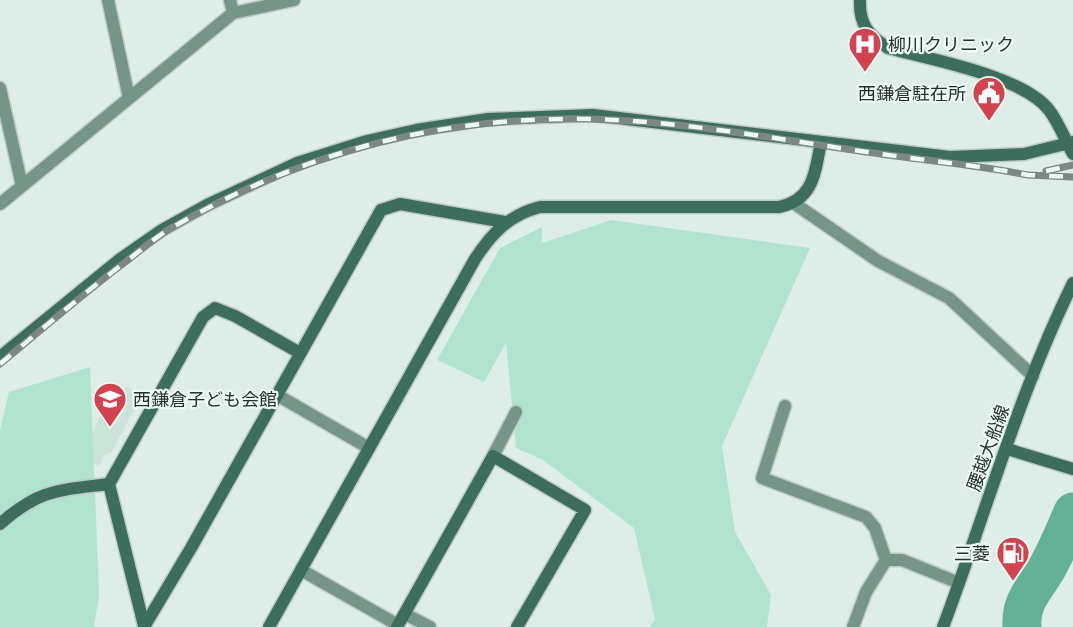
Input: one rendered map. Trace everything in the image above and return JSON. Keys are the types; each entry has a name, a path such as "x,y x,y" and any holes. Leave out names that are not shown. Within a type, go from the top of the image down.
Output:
{"street":[{"path":"108,0 129,98"},
{"path":"230,0 233,13"},
{"path":"0,204 233,13 294,0"},
{"path":"0,357 119,260 162,230 254,181 297,163 367,141 416,130 488,119 593,115 950,157 1024,154 1071,147 1048,109 1008,82 888,48 870,36 862,24 860,0"},
{"path":"0,88 22,186"},
{"path":"269,627 475,259 487,240 505,222 522,212 540,207 779,207 795,204 807,192 816,170 821,142"},
{"path":"144,627 181,567 381,210 400,204 505,222"},
{"path":"795,204 878,261 949,298 1034,376"},
{"name":"腰越大船線","path":"943,627 1055,319 1073,283"},
{"path":"144,627 109,484 203,317 215,308 235,316 300,353"},
{"path":"277,395 369,448"},
{"path":"785,406 762,478 866,517 875,528 886,560"},
{"path":"301,570 398,626 516,412"},
{"path":"1007,449 1073,470"},
{"path":"493,456 585,510 517,627"},
{"path":"0,524 23,503 58,490 109,484"},
{"path":"886,560 902,560 959,583"},
{"path":"853,627 866,592 886,560"},
{"path":"405,614 430,627"}],"shaded area":[{"name":"西鎌倉子ども会館","path":"127,387 142,394 112,452 105,455 99,466 85,458 88,441 101,415 98,412 104,399"}],"green space":[{"path":"611,220 810,248 722,446 735,532 771,595 767,627 650,627 655,619 634,528 543,460 516,448 506,343 484,382 437,360 500,248 542,227 542,243"},
{"path":"90,367 99,595 94,627 0,627 0,430 9,392"}],"waterway":[{"path":"1022,627 1026,602 1051,561 1073,512"}],"railway":[{"path":"0,364 151,241 168,230 218,203 319,160 371,144 424,132 478,124 534,120 623,120 722,130 1028,175 1073,177"},
{"path":"1046,171 1073,165"}],"place":[{"name":"柳川クリニック","path":"865,73"},
{"name":"西鎌倉駐在所","path":"989,122"},
{"name":"西鎌倉子ども会館","path":"110,428"},
{"name":"三菱","path":"1013,582"}]}
